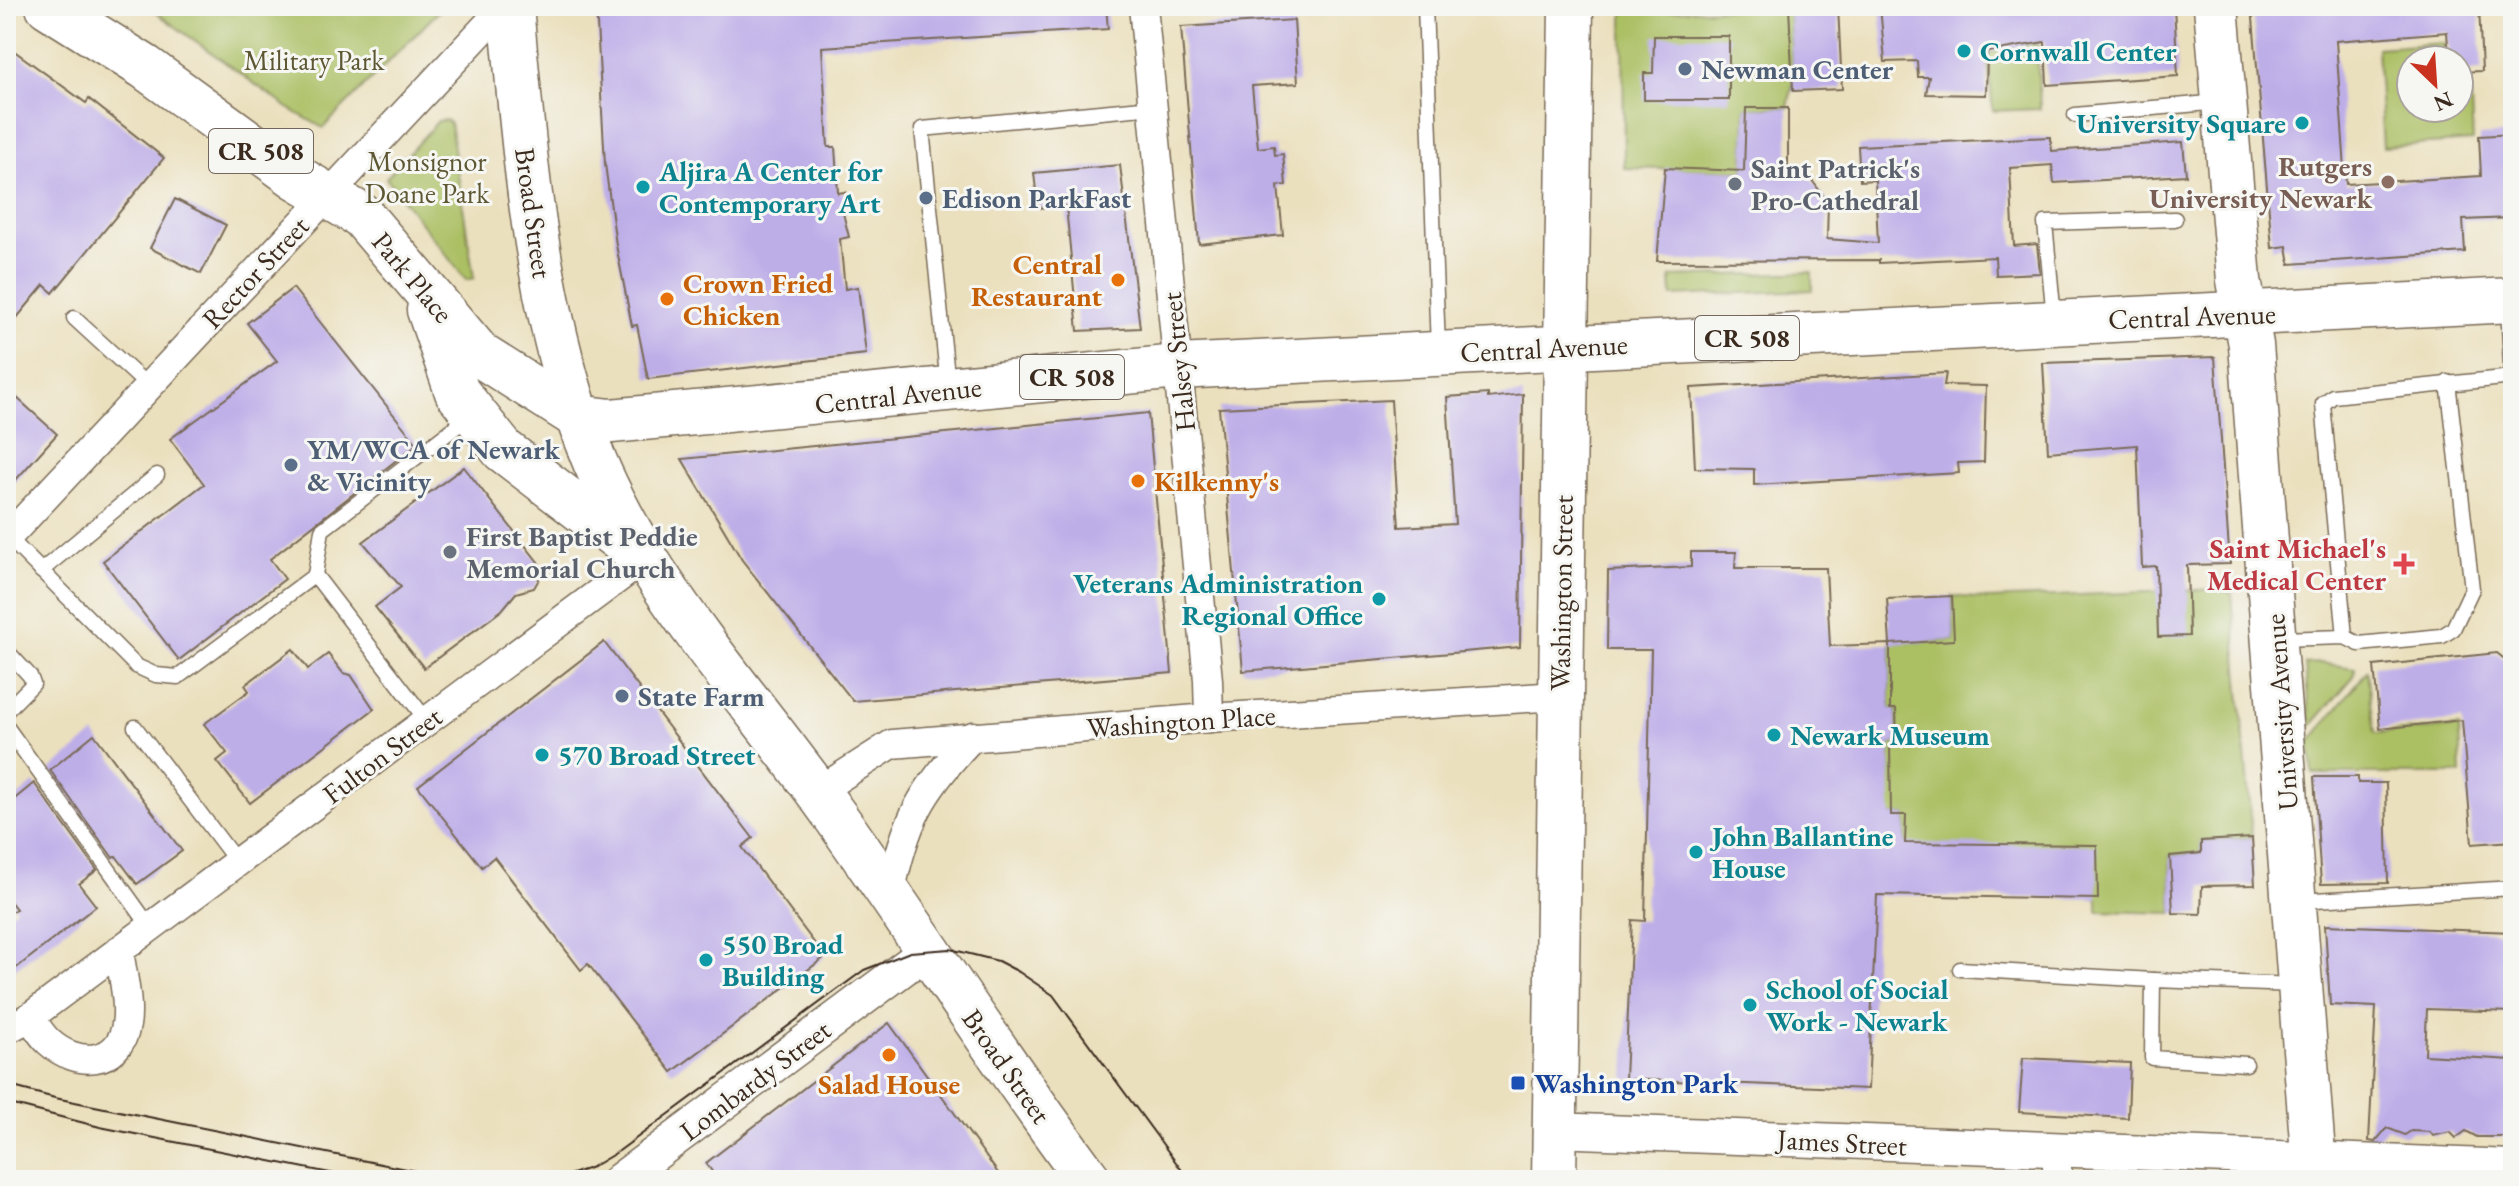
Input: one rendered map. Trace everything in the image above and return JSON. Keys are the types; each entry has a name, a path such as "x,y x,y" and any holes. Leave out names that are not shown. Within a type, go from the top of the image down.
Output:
{"main road":[{"name":"Park Place","path":"48,6 145,67 296,177 362,216 480,355 578,417"},
{"name":"Broad Street","path":"511,6 532,217 552,323 578,417 607,487 644,559"},
{"name":"Washington Street","path":"1554,1180 1571,6"},
{"name":"University Avenue","path":"2216,6 2237,264 2251,345 2314,1170"},
{"path":"421,289 457,392 466,404 503,450 644,559 817,792"},
{"name":"Central Avenue","path":"578,417 611,421 644,419 1178,367 2510,300"},
{"name":"Broad Street","path":"817,792 928,950 1003,1065 1089,1180"}],"street":[{"name":"Rector Street","path":"7,538 505,6"},
{"name":"Halsey Street","path":"1143,6 1209,718"},
{"name":"Fulton Street","path":"119,950 127,1021 123,1040 112,1054 95,1060 64,1053 18,1024 644,559"},
{"name":"Washington Place","path":"817,792 892,744 1209,718 1559,696"},
{"path":"890,895 900,843 918,803 935,777 973,736"},
{"name":"Lombardy Street","path":"620,1180 928,950"},
{"name":"James Street","path":"1554,1130 2057,1166 2314,1170 2513,1167"}],"lane":[{"path":"1425,6 1438,353"},
{"path":"2075,115 2224,102"},
{"path":"949,390 922,129 1153,107"},
{"path":"2054,322 2045,223 2175,219"},
{"path":"2510,300 2513,411"},
{"path":"74,318 149,387"},
{"path":"2345,637 2323,404 2333,396 2512,377"},
{"path":"2275,640 2345,637 2359,644 2442,636 2453,629 2469,601 2472,589 2448,382"},
{"path":"7,538 136,666 156,675 178,677 315,575 322,530 457,426 466,404"},
{"path":"41,571 157,475"},
{"path":"315,575 427,721"},
{"path":"6,650 30,676 33,684 6,711"},
{"path":"6,726 150,927"},
{"path":"135,727 237,862"},
{"path":"2295,901 2513,888"},
{"path":"1960,969 2302,985"},
{"path":"2153,980 2152,1058 2246,1064"}],"green space":[{"name":"Military Park","path":"147,6 440,6 440,10 323,128 288,108"},
{"path":"2007,6 2035,6 2040,109 1993,111 1987,52 2009,49"},
{"path":"1789,7 1793,82 1788,108 1746,108 1744,171 1624,168 1623,12"},
{"path":"2395,47 2395,124 2472,124 2473,141 2383,147 2377,48"},
{"name":"Monsignor Doane Park","path":"438,121 450,123 474,278 466,280 386,178"},
{"path":"1812,272 1812,290 1672,296 1671,277"},
{"path":"2217,589 2232,593 2252,838 2201,841 2201,853 2170,856 2173,913 2098,911 2098,899 1905,843 1906,815 1888,815 1890,744 1897,743 1896,710 1890,709 1890,643 1954,640 1952,596 1988,599"},
{"path":"2305,664 2355,668 2354,676 2310,727"},
{"path":"2367,671 2375,733 2459,727 2461,774 2313,774 2310,742"}],"building":[{"path":"596,6 1106,6 1108,29 822,47 828,147 835,147 838,193 845,192 847,213 843,213 849,237 840,239 845,289 858,287 866,354 648,379 637,325 632,326 616,245 605,164"},
{"path":"1838,6 1842,89 1793,91 1789,7"},
{"path":"1880,6 2174,6 2178,76 2047,85 2045,42 1987,52 1986,95 1926,94 1929,77 1918,77 1917,61 1885,62"},
{"name":"University Square","path":"2252,6 2479,6 2482,71 2475,71 2475,44 2448,44 2447,32 2336,41 2346,184 2481,176 2479,136 2513,134 2511,218 2463,220 2465,252 2290,264 2287,246 2272,248"},
{"path":"1294,20 1298,83 1252,86 1258,148 1274,146 1275,155 1283,154 1286,185 1278,186 1283,235 1199,244 1181,27"},
{"name":"Newman Center","path":"1654,36 1729,36 1729,100 1644,100 1644,73 1653,73"},
{"path":"6,45 86,103 89,99 164,158 53,293 44,285 6,331"},
{"path":"1746,108 1788,108 1788,172 1811,179 1828,202 1827,239 1878,243 1875,180 1860,181 1858,146 2050,137 2052,151 2183,142 2186,175 2054,183 2052,165 2010,168 2014,246 2037,244 2040,273 1996,275 1995,257 1879,263 1879,260 1657,261 1665,168 1744,171"},
{"path":"1120,165 1140,328 1078,331 1066,206 1038,208 1034,173"},
{"path":"175,199 226,225 201,274 150,248"},
{"name":"YM/WCA of Newark & Vicinity","path":"293,288 417,444 270,559 285,579 179,660 103,561 204,484 170,439 277,361 247,323"},
{"path":"2215,357 2230,564 2187,565 2189,636 2158,637 2156,566 2142,567 2137,445 2048,452 2043,363"},
{"path":"1946,373 1944,385 1986,386 1984,462 1958,463 1959,473 1754,485 1754,469 1695,468 1691,388"},
{"path":"6,388 57,434 6,491"},
{"path":"1488,394 1488,398 1523,394 1520,647 1243,671 1219,408 1391,400 1399,527 1455,524 1447,397"},
{"path":"1148,413 1172,673 853,701 742,560 682,459"},
{"name":"First Baptist Peddie Memorial Church","path":"464,467 538,562 542,574 534,588 516,593 502,610 424,668 375,607 401,587 363,542"},
{"path":"1691,552 1736,552 1735,568 1826,568 1830,646 1890,644 1890,709 1896,709 1897,743 1890,744 1891,815 1906,815 1905,843 2097,845 2098,899 1877,895 1868,1089 1625,1079 1632,920 1645,921 1651,650 1607,650 1608,571 1691,567"},
{"path":"1952,596 1954,640 1890,644 1887,599"},
{"path":"604,642 753,838 742,847 825,957 672,1072 588,964 581,970 494,857 482,867 418,786"},
{"path":"293,649 308,669 328,654 343,673 351,675 374,709 250,803 217,761 227,753 204,724 249,691 245,685"},
{"path":"2497,653 2513,666 2513,841 2472,844 2462,720 2380,729 2374,666"},
{"path":"94,734 182,851 137,884 116,856 113,858 50,770"},
{"path":"2314,777 2358,777 2358,783 2386,783 2388,883 2321,884"},
{"path":"34,783 97,870 79,884 96,906 6,976 6,915 16,909 6,896 6,806"},
{"path":"2252,838 2255,885 2202,886 2201,914 2173,913 2170,856 2201,853 2201,841"},
{"path":"2325,925 2513,932 2513,1012 2427,1009 2425,1055 2513,1060 2513,1137 2477,1137 2466,1131 2456,1138 2450,1132 2433,1136 2430,1132 2411,1131 2405,1135 2387,1128 2375,1142 2369,1141 2376,1007 2330,1005"},
{"path":"889,1023 1003,1180 718,1180 706,1163"},
{"path":"2023,1058 2130,1063 2128,1118 2019,1112"}],"tram line":[{"path":"555,1180 592,1167 619,1151 864,970 910,952 950,949 998,961 1053,995 1189,1180"},
{"path":"6,1085 55,1098 460,1180"},
{"path":"6,1103 100,1127 365,1180"}],"place":[{"name":"Cornwall Center","path":"1964,51"},
{"name":"Newman Center","path":"1685,69"},
{"name":"University Square","path":"2302,123"},
{"name":"Rutgers University Newark","path":"2388,182"},
{"name":"Saint Patrick's Pro-Cathedral","path":"1735,184"},
{"name":"Aljira A Center for Contemporary Art","path":"643,187"},
{"name":"Edison ParkFast","path":"926,198"},
{"name":"Central Restaurant","path":"1118,280"},
{"name":"Crown Fried Chicken","path":"667,299"},
{"name":"YM/WCA of Newark & Vicinity","path":"291,465"},
{"name":"Kilkenny's","path":"1138,481"},
{"name":"First Baptist Peddie Memorial Church","path":"450,552"},
{"name":"Saint Michael's Medical Center","path":"2404,564"},
{"name":"Veterans Administration Regional Office","path":"1379,599"},
{"name":"State Farm","path":"622,696"},
{"name":"Newark Museum","path":"1774,735"},
{"name":"570 Broad Street","path":"542,755"},
{"name":"John Ballantine House","path":"1696,852"},
{"name":"550 Broad Building","path":"706,960"},
{"name":"School of Social Work - Newark","path":"1750,1005"},
{"name":"Salad House","path":"889,1055"},
{"name":"Washington Park","path":"1518,1083"}]}
